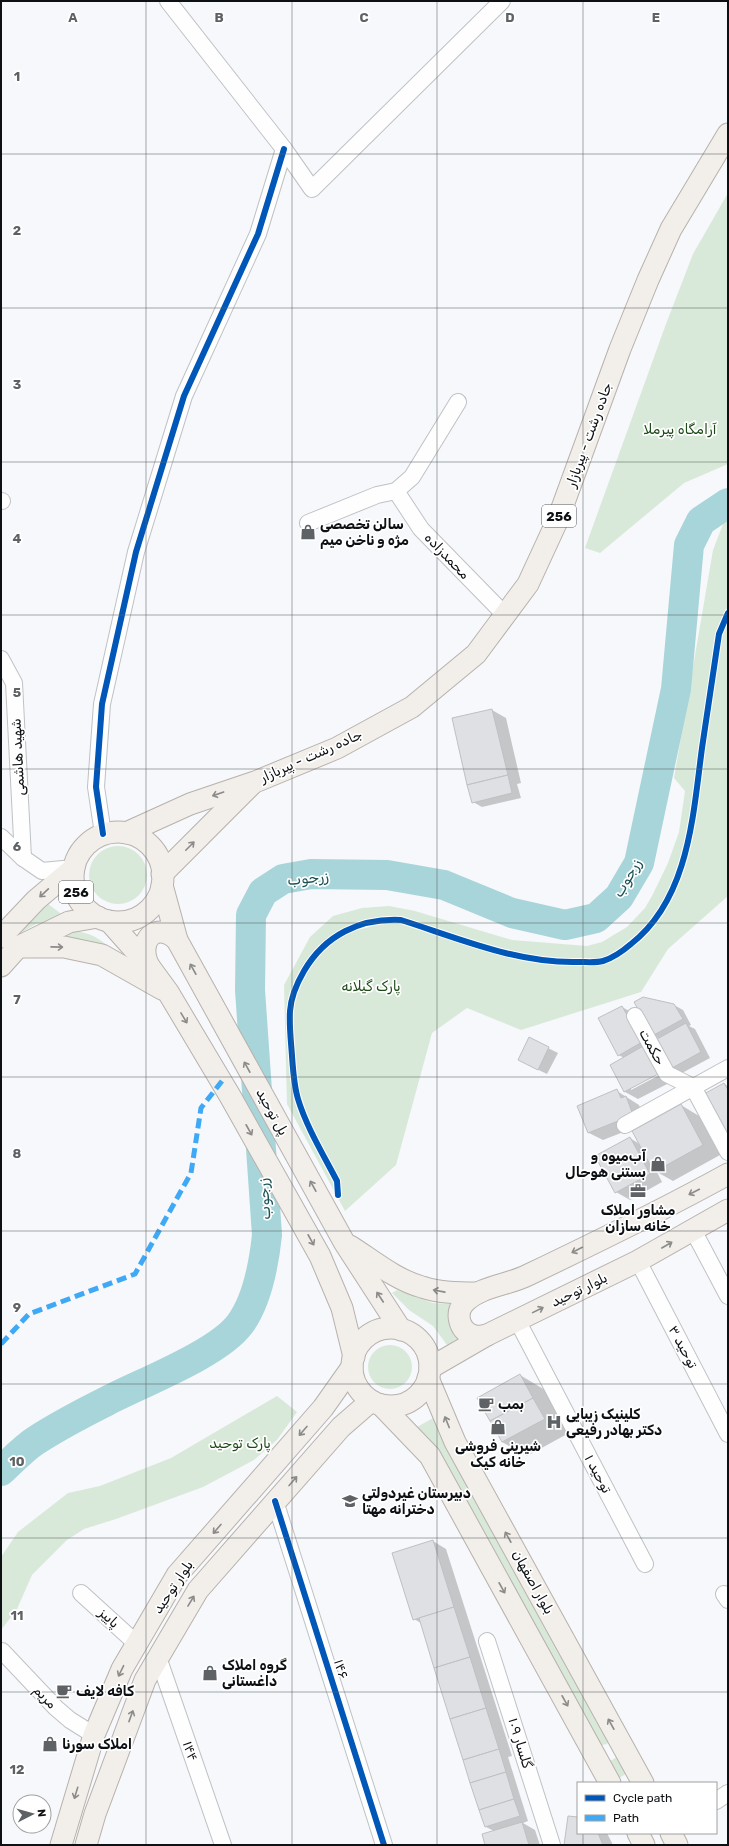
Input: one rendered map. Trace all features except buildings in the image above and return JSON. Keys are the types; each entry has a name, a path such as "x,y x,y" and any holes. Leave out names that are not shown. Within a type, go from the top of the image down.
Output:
{"main road":[{"name":"جاده رشت - پیربازار","path":"126,833 190,804 255,782 337,748 412,707 476,654 528,584 558,519 620,349 664,244 728,134"},
{"path":"162,880 255,782"},
{"name":"256","path":"10,942 69,922 104,919 127,920 143,914 152,906 158,896 162,880 160,862 151,847 137,836 114,832 103,834 84,847 78,857 74,868 74,886 80,902 104,919"},
{"name":"256","path":"1,966 10,942 36,900 74,868"},
{"name":"پل توحید","path":"162,880 177,940 344,1242 401,1330"},
{"name":"پل توحید","path":"104,919 149,966 168,992 230,1096 292,1206 320,1256 342,1308 353,1362"},
{"path":"149,966 144,955 144,949 145,944 151,935 162,932 168,933 177,940"},
{"path":"10,942 64,947 102,955 168,992"},
{"path":"487,1335 475,1336 469,1334 461,1325 459,1313 461,1308 473,1296 526,1276 728,1174"},
{"name":"بلوار توحید","path":"429,1373 487,1335 638,1261 728,1210"},
{"path":"344,1242 392,1273 421,1287 473,1296"},
{"path":"376,1403 391,1406 410,1402 425,1387 429,1373 425,1348 411,1334 391,1328 372,1334 360,1344 353,1362 357,1387 376,1403 430,1456 608,1779 614,1781 625,1780 632,1771 630,1760"},
{"name":"بلوار توحید","path":"61,1845 94,1735 122,1669 177,1575 323,1408 353,1362"},
{"name":"بلوار اصفهان","path":"429,1373 455,1442 642,1782"},
{"name":"بلوار توحید","path":"86,1845 95,1814 145,1680 198,1590 341,1427 376,1403"},
{"path":"323,1408 331,1406 339,1410 343,1418 341,1427"},
{"path":"638,1834 644,1845"},
{"path":"672,1834 677,1845"}],"street":[{"path":"168,1 284,149 312,189 502,1"},
{"path":"103,834 96,787 102,704 136,552 184,396 258,234 284,149"},
{"path":"308,523 377,495 396,491 412,476 458,402"},
{"name":"محمدزاده","path":"396,491 421,529 505,615"},
{"name":"شهید هاشمی","path":"1,659 14,683 23,858"},
{"path":"1,837 23,858 42,871 74,868"},
{"name":"حکمت","path":"635,1016 667,1074 693,1087"},
{"path":"625,1125 728,1068"},
{"path":"693,1087 728,1152"},
{"path":"693,1230 728,1296"},
{"name":"توحید ۳","path":"638,1261 728,1434"},
{"name":"توحید ۱","path":"517,1320 645,1564"},
{"name":"۱۴۶","path":"275,1501 384,1845"},
{"name":"پاییز","path":"81,1593 137,1644"},
{"name":"گلسار ۱۰۹","path":"487,1641 552,1845"},
{"name":"مریم","path":"2,1651 56,1708 70,1720 94,1735"},
{"name":"۱۴۴","path":"158,1657 223,1845"},
{"path":"717,1800 728,1793"}],"green space":[{"name":"آرامگاه پیرملا","path":"728,193 728,464 684,483 600,553 585,548 666,324 693,254"},
{"name":"پارک گیلانه","path":"728,518 728,896 668,949 641,992 521,1030 467,1008 432,1033 396,1165 345,1211 287,1104 284,985 310,937 333,916 362,908 389,906 415,911 512,940 587,946 602,942 627,927 645,908 652,896 668,863 679,832 685,791 674,778 713,550 725,519"},
{"path":"112,846 124,846 139,854 147,869 147,881 139,896 124,904 112,904 97,896 89,881 89,869 97,854"},
{"path":"48,904 64,916 36,924 5,942"},
{"path":"72,931 94,936 112,951 54,935"},
{"path":"397,1290 433,1303 449,1304 450,1323 458,1338 447,1345 433,1326 409,1310 392,1293"},
{"path":"394,1345 406,1351 411,1359 411,1375 406,1383 398,1388 386,1389 374,1383 369,1375 368,1363 374,1351 382,1346"},
{"name":"پارک توحید","path":"277,1396 297,1412 277,1440 254,1460 203,1487 116,1519 84,1529 67,1540 32,1575 17,1609 1,1630 1,1557 18,1532 68,1493 100,1486 171,1458"},
{"path":"435,1417 610,1740 607,1744 598,1746 417,1427"},
{"path":"617,1757 621,1757 626,1774 619,1778 615,1778 610,1761"}],"waterway":[{"name":"زرجوب","path":"1,1471 22,1451 53,1430 178,1367 215,1346 240,1324 251,1304 262,1269 267,1235 250,990 251,915 263,892 283,879 311,874 387,875 444,885 512,913 565,925 596,918 619,897 639,863 676,689 689,545 701,521 728,503"}],"marked path":[{"path":"1,1344 29,1314 135,1274 191,1173 201,1108 222,1081"}],"cycle path":[{"path":"103,834 96,787 102,704 136,552 184,396 258,234 284,149"},
{"path":"338,1195 337,1181 301,1109 295,1083 290,1034 290,1011 295,990 304,971 322,948 345,931 372,922 386,920 401,920 488,948 533,959 556,962 603,961 614,956 631,944 650,925 665,904 677,880 685,854 691,828 719,634 728,613"},
{"path":"275,1501 384,1845"}],"place":[{"name":"سالن تخصصی مژه و ناخن میم","path":"308,532"},
{"name":"آب‌میوه و بستنی هوحال","path":"658,1164"},
{"name":"مشاور املاک خانه سازان","path":"638,1191"},
{"name":"بمب","path":"486,1404"},
{"name":"کلینیک زیبایی دکتر بهادر رفیعی","path":"554,1422"},
{"name":"شیرینی فروشی خانه کیک","path":"498,1427"},
{"name":"دبیرستان غیردولتی دخترانه مهتا","path":"350,1501"},
{"name":"گروه املاک داغستانی","path":"210,1673"},
{"name":"کافه لایف","path":"64,1691"},
{"name":"املاک سورنا","path":"50,1744"}]}
